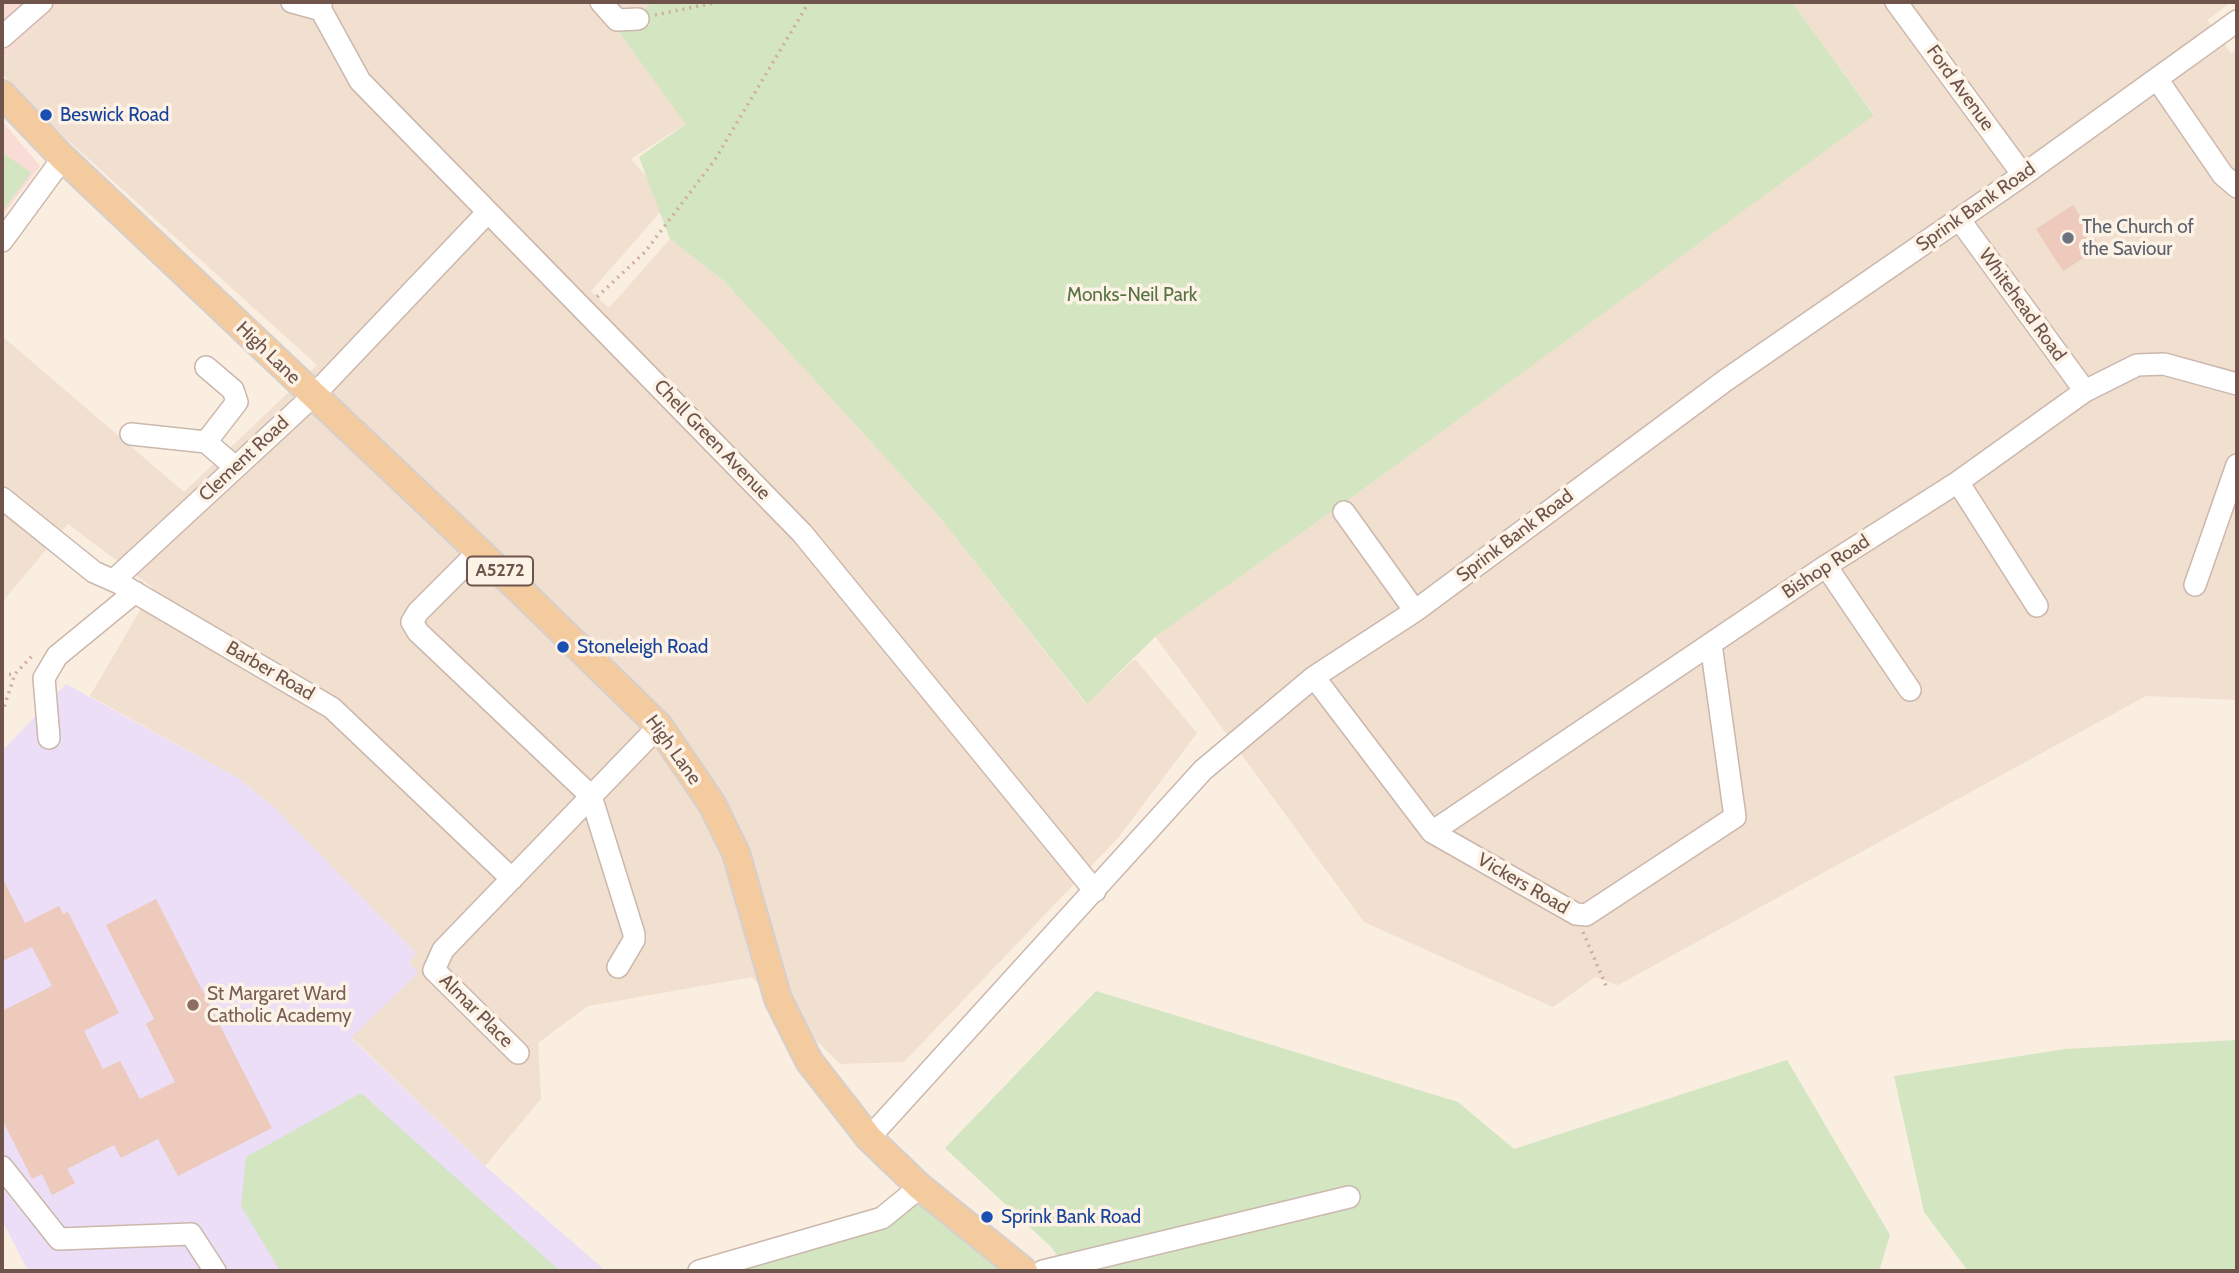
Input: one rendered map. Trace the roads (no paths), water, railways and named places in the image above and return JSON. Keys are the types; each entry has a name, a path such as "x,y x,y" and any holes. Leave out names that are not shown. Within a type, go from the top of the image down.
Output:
{"main road":[{"name":"High Lane","path":"2,94 63,158 479,551 659,726 712,804 736,853 764,958 791,1028 809,1060 869,1138 920,1187 1024,1271"}],"street":[{"path":"2,37 42,2"},
{"path":"292,2 321,6"},
{"path":"601,2 617,20 638,19"},
{"name":"Ford Avenue","path":"1896,2 2023,175"},
{"name":"Chell Green Avenue","path":"321,6 360,81 802,533 1095,891"},
{"name":"Sprink Bank Road","path":"869,1138 1203,770 1314,677 1415,611 1726,380 2023,175 2237,21"},
{"path":"2157,79 2223,175 2237,187"},
{"path":"2,241 63,158"},
{"name":"Clement Road","path":"114,580 313,396 487,213"},
{"name":"Whitehead Road","path":"1959,219 2085,391"},
{"name":"Bishop Road","path":"1432,832 1826,566 1958,482 2085,391 2137,365 2164,363 2237,384"},
{"path":"205,442 237,402 233,390 206,367"},
{"path":"131,434 205,442 235,467"},
{"path":"2195,585 2237,465"},
{"path":"1958,482 2037,606"},
{"name":"Barber Road","path":"2,498 94,572 114,580 332,708 512,879"},
{"path":"1344,512 1415,611"},
{"path":"479,551 418,612 412,622 591,796 634,934 634,940 618,967"},
{"path":"1826,566 1910,690"},
{"path":"49,738 44,678 57,656 135,592"},
{"name":"Vickers Road","path":"1314,677 1432,832 1576,914 1586,915 1735,817 1711,644"},
{"path":"512,879 659,726"},
{"name":"Almar Place","path":"512,879 443,950 434,970 517,1052"},
{"path":"2,1167 59,1239 191,1234 215,1271"},
{"path":"699,1271 882,1218 920,1187"},
{"path":"1043,1271 1349,1197"}],"place":[{"name":"Beswick Road","path":"46,115"},
{"name":"The Church of the Saviour","path":"2068,238"},
{"name":"Stoneleigh Road","path":"563,647"},
{"name":"St Margaret Ward Catholic Academy","path":"193,1005"},
{"name":"Sprink Bank Road","path":"987,1217"}],"park label":[{"name":"Monks-Neil Park","path":"1132,295"}]}
